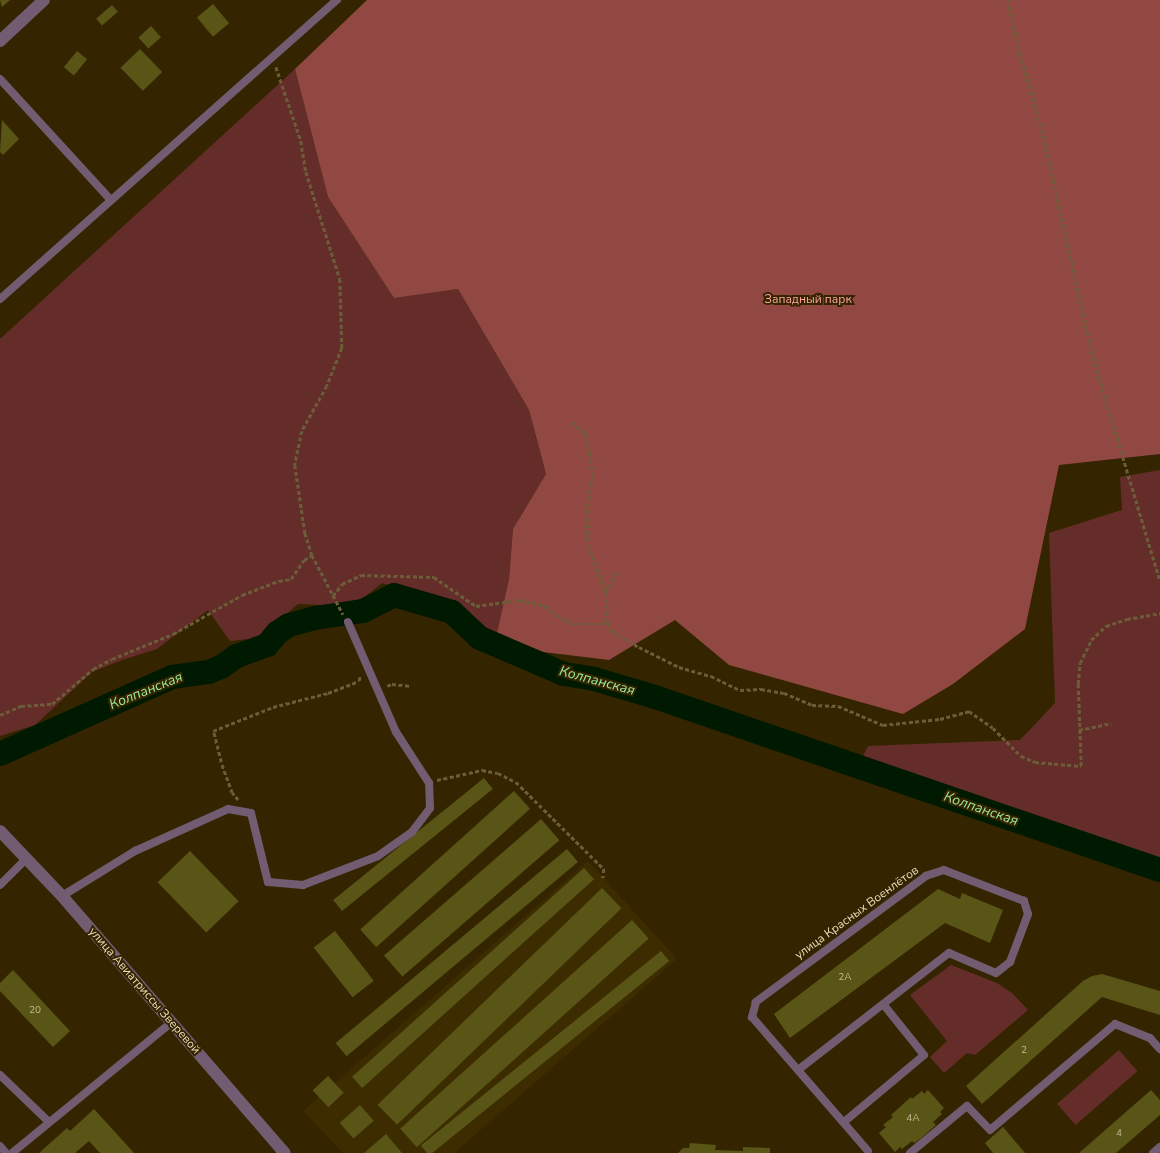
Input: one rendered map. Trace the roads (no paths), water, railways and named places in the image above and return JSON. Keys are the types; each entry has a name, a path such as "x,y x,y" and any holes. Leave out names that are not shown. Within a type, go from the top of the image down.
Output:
{"street":[{"path":"0,41 44,0"},
{"name":"улица Авиатриссы Зверевой","path":"0,831 62,896 284,1153"}],"lane":[{"path":"0,299 110,199 337,0"},
{"path":"0,79 110,199"},
{"path":"62,896 136,851 228,809 251,813 268,882 303,885 378,856 412,832 430,808 429,783 396,732 363,661 348,622"},
{"path":"0,885 27,858"},
{"name":"улица Красных Военлётов","path":"798,1070 949,953 996,973 1010,962 1028,914 1024,900 944,870 926,876 756,1002 752,1017 868,1152"},
{"path":"844,1122 924,1055 883,1004"},
{"path":"12,1153 171,1023"},
{"path":"910,1153 967,1106 990,1130 1115,1024 1150,1038 1160,1048"},
{"path":"0,1075 49,1122"},
{"path":"0,1146 6,1153"},
{"path":"1153,1153 1160,1147"}],"waterway":[{"name":"Колпанская","path":"0,754 172,677 209,672 221,667 237,656 267,645 277,633 289,625 315,618 363,611 394,595 452,612 480,638 564,674 594,679 655,697 1160,870"}],"park label":[{"name":"Западный парк","path":"808,300"}]}
